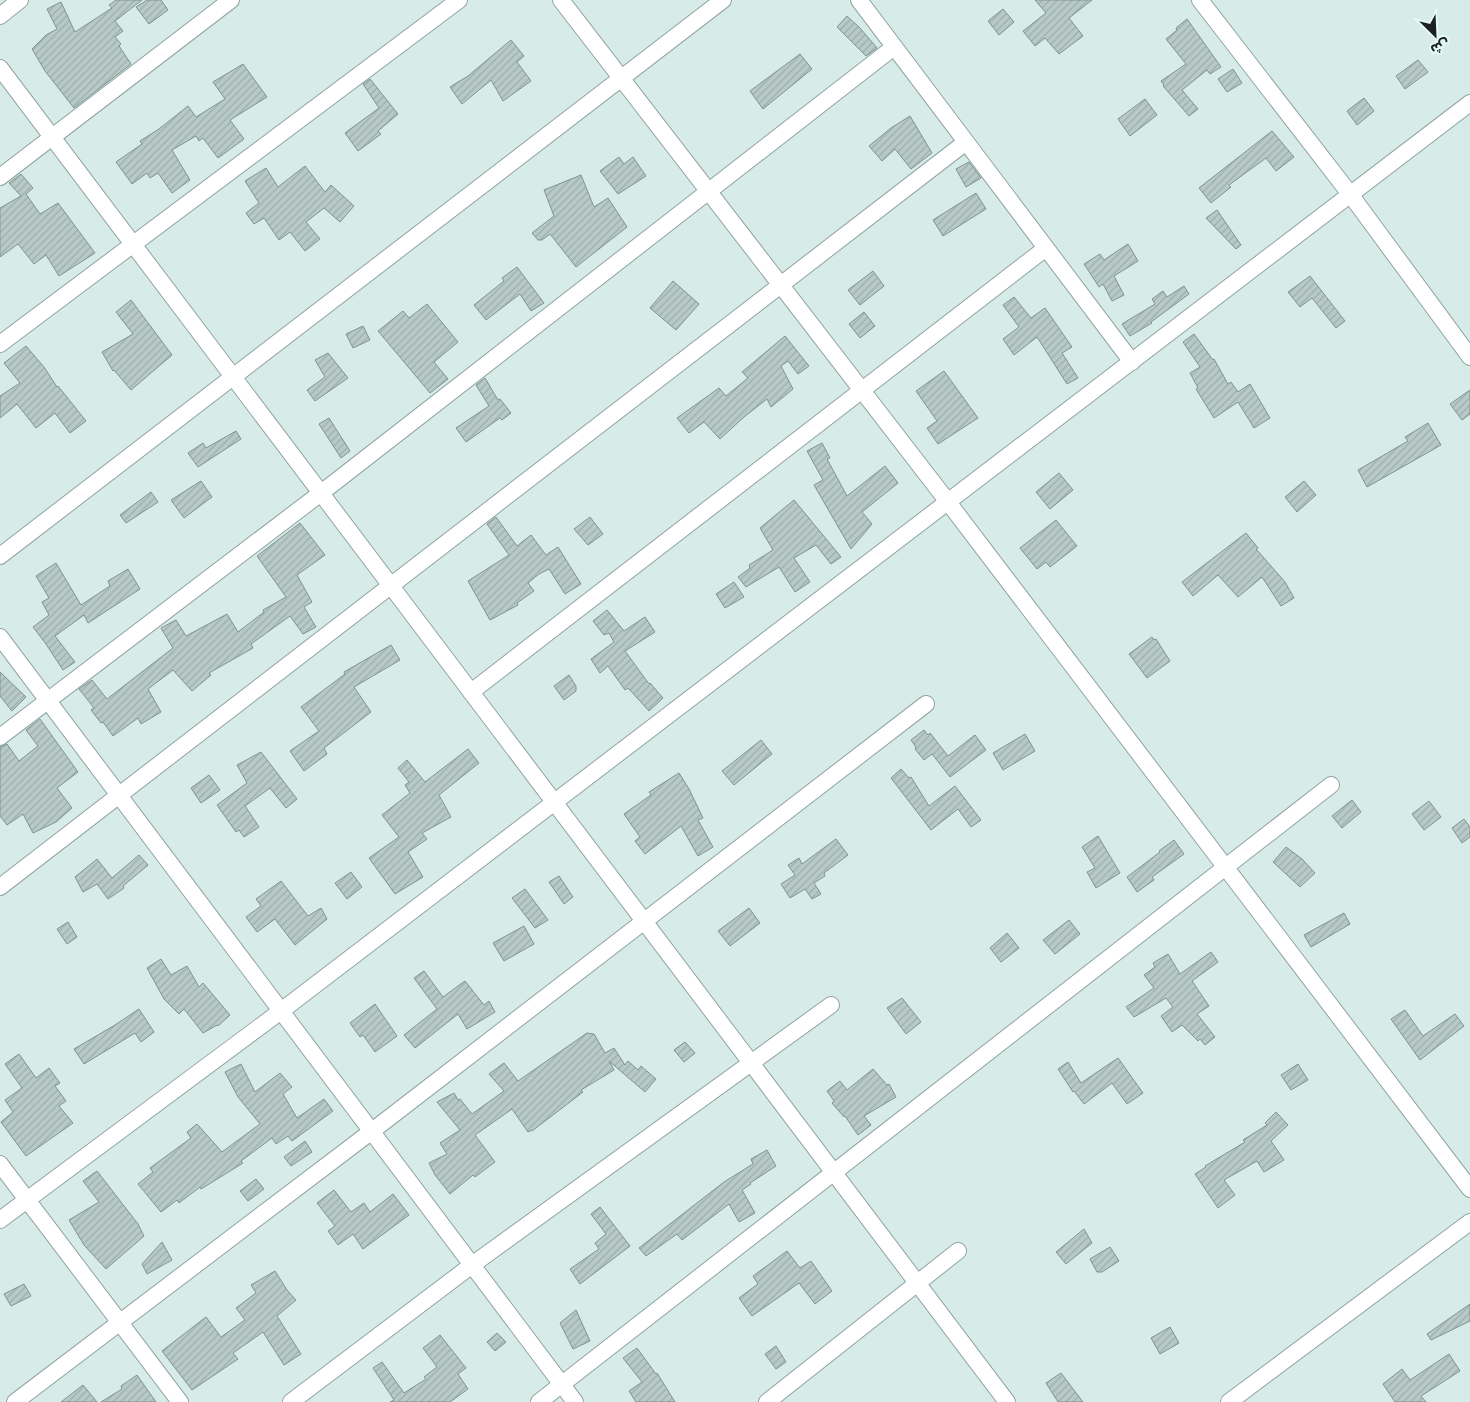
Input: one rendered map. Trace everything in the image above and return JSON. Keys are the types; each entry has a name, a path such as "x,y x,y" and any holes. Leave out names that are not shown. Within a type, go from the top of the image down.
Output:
{"street":[{"path":"0,16 20,0"},
{"path":"0,177 231,0"},
{"path":"0,344 460,0"},
{"path":"561,0 948,502 1470,1189"},
{"path":"0,556 723,0"},
{"path":"859,0 1132,362"},
{"path":"1200,0 1350,194 1470,357"},
{"path":"0,737 321,493 894,47"},
{"path":"0,68 917,1283 1000,1396"},
{"path":"0,1220 282,1011 1470,103"},
{"path":"0,887 966,142"},
{"path":"471,692 1046,248"},
{"path":"0,637 575,1402"},
{"path":"15,1402 372,1131 926,704"},
{"path":"539,1402 1331,785"},
{"path":"291,1402 472,1266 831,1005"},
{"path":"0,1164 180,1402"},
{"path":"1229,1402 1470,1222"},
{"path":"767,1402 958,1251"}],"building":[{"path":"116,0 142,0 115,21 123,31 115,37 121,44 119,46 131,64 74,108 45,71 32,49 46,35 57,29 47,9 61,2 75,32 112,8 109,5"},
{"path":"147,0 161,0 168,10 149,24 136,7"},
{"path":"1035,0 1092,0 1069,18 1083,36 1059,54 1045,38 1035,46 1023,31 1046,13"},
{"path":"1003,9 1014,22 999,35 988,21"},
{"path":"847,16 877,48 866,56 837,27"},
{"path":"1187,19 1221,67 1210,74 1207,70 1182,90 1198,109 1189,116 1163,86 1161,81 1186,64 1166,39"},
{"path":"511,40 524,56 517,62 531,81 503,101 491,80 462,104 450,87 468,76"},
{"path":"800,54 812,69 763,109 750,91"},
{"path":"1418,60 1428,72 1405,89 1396,76"},
{"path":"243,64 267,97 230,120 244,139 218,158 203,138 199,141 196,136 172,150 190,180 172,193 158,173 150,178 147,173 132,184 116,162 142,144 140,141 188,106 196,117 225,99 213,82"},
{"path":"1233,69 1242,83 1227,92 1218,79"},
{"path":"370,79 398,114 378,131 381,134 358,151 345,133 379,108 363,84"},
{"path":"1364,98 1374,111 1357,125 1347,111"},
{"path":"1145,99 1157,115 1130,136 1118,119"},
{"path":"910,116 932,153 911,169 895,149 882,161 869,146 891,128"},
{"path":"1272,131 1294,157 1276,171 1266,158 1229,185 1231,187 1211,203 1199,188"},
{"path":"619,157 624,164 633,157 646,176 618,194 600,171"},
{"path":"969,162 981,178 966,187 956,169"},
{"path":"305,166 325,192 331,185 354,206 340,222 324,208 306,222 320,239 305,251 290,232 279,240 264,218 254,224 246,213 259,203 245,181 266,168 278,187"},
{"path":"21,174 33,188 26,194 40,214 58,203 95,253 59,276 46,255 34,264 18,244 0,257 0,208 21,196 9,183"},
{"path":"581,175 594,207 608,198 627,227 576,267 550,234 542,240 538,240 532,233 554,216 544,190"},
{"path":"976,193 986,209 943,236 933,220"},
{"path":"1217,210 1241,245 1236,249 1206,218"},
{"path":"1128,244 1138,261 1114,276 1124,295 1112,301 1103,284 1099,287 1084,264 1100,254 1104,260"},
{"path":"517,267 544,303 531,311 520,294 486,320 474,305 504,281 502,278"},
{"path":"873,271 884,286 860,305 848,290"},
{"path":"1310,276 1345,321 1336,328 1312,298 1300,307 1288,292"},
{"path":"673,281 699,304 676,330 650,308"},
{"path":"1184,286 1189,294 1152,323 1130,336 1122,324 1155,304 1152,299 1163,291 1167,297"},
{"path":"1014,297 1031,318 1045,308 1072,347 1062,353 1078,378 1067,384 1037,337 1014,355 1003,339 1019,327 1003,305"},
{"path":"131,300 172,355 131,390 113,371 102,352 133,334 116,312"},
{"path":"427,304 458,342 434,362 448,379 430,393 378,331 403,311 409,318"},
{"path":"864,312 875,326 860,338 849,324"},
{"path":"363,326 370,340 353,348 346,334"},
{"path":"1194,334 1214,359 1228,384 1231,382 1238,392 1250,384 1270,418 1254,428 1238,402 1214,418 1196,389 1198,388 1190,373 1200,367 1183,342"},
{"path":"785,336 809,366 798,374 788,361 781,366 793,389 771,407 767,399 720,439 704,422 689,433 677,418 719,388 726,396 748,378 742,372"},
{"path":"26,346 86,421 70,433 55,413 36,428 17,404 0,418 0,396 20,383 4,363"},
{"path":"328,353 348,378 315,401 307,390 325,377 315,360"},
{"path":"944,371 978,418 938,444 927,428 937,421 916,391"},
{"path":"485,378 498,400 500,399 511,413 502,420 500,418 466,442 456,428 489,406 476,385"},
{"path":"1470,390 1470,414 1462,420 1450,404"},
{"path":"329,418 350,451 341,458 319,424"},
{"path":"1428,423 1441,445 1367,487 1358,470 1408,441 1405,437"},
{"path":"236,431 241,439 198,467 188,453 203,443 206,448"},
{"path":"822,443 830,458 827,459 847,496 885,466 898,483 862,512 872,524 851,549 814,485 823,480 807,451"},
{"path":"1059,473 1073,490 1050,509 1036,492"},
{"path":"201,481 212,497 184,518 171,500"},
{"path":"1304,481 1316,495 1297,512 1285,497"},
{"path":"151,492 158,502 126,523 120,515"},
{"path":"794,500 841,557 831,564 816,545 794,558 810,582 795,592 779,567 746,587 738,577 750,568 749,565 773,550 760,528"},
{"path":"496,517 517,546 531,535 546,555 558,547 581,584 565,594 549,569 528,583 534,591 517,603 518,605 490,620 468,581 509,555 487,524"},
{"path":"590,517 603,534 588,545 574,529"},
{"path":"1056,520 1077,546 1050,567 1046,562 1037,569 1020,548"},
{"path":"300,523 325,555 297,575 312,602 304,607 316,627 303,634 290,616 251,644 253,648 209,673 211,675 192,691 173,670 148,689 161,712 141,724 138,718 113,736 91,710 94,708 79,689 92,680 107,699 173,648 161,628 176,620 186,636 227,614 238,632 264,612 263,610 286,597 257,556"},
{"path":"1246,533 1258,548 1256,549 1285,582 1294,598 1281,606 1262,577 1238,597 1218,575 1193,596 1182,582"},
{"path":"56,563 81,605 110,586 108,581 128,569 140,589 88,623 84,615 55,636 75,662 63,670 33,627 49,615 42,602 49,598 36,576"},
{"path":"734,582 744,597 725,608 716,594"},
{"path":"607,610 624,631 645,617 655,632 625,651 649,684 663,698 649,711 628,688 625,690 608,666 600,673 591,659 614,642 609,633 604,635 593,621"},
{"path":"1152,637 1154,640 1156,639 1170,661 1147,678 1129,654"},
{"path":"391,645 400,660 354,687 371,712 324,748 327,754 304,771 290,751 319,731 301,707 345,674 344,672"},
{"path":"0,672 26,697 12,711 0,696"},
{"path":"569,675 576,686 576,691 564,700 554,686"},
{"path":"40,719 78,772 57,788 72,808 56,822 33,833 23,814 7,825 0,816 0,747 7,744 19,761 38,746 26,730"},
{"path":"924,730 928,735 930,733 948,756 975,735 986,750 950,777 932,754 924,760 915,749 916,747 911,740"},
{"path":"1025,734 1035,751 1003,770 993,753"},
{"path":"761,740 772,754 734,785 722,771"},
{"path":"468,749 479,763 439,795 451,817 422,833 427,839 408,852 423,877 395,894 369,858 399,837 382,815 410,793 405,785 409,782 398,768 407,760 425,782"},
{"path":"261,752 297,799 286,808 270,788 245,806 259,827 244,837 239,830 236,832 217,805 247,783 237,765"},
{"path":"901,769 909,778 911,777 929,806 955,786 981,820 971,827 958,809 931,830 891,778"},
{"path":"679,773 703,818 698,820 713,847 698,856 681,826 645,854 635,841 640,837 624,814 651,795 649,792"},
{"path":"209,775 220,790 201,803 191,788"},
{"path":"1352,800 1361,812 1342,828 1332,816"},
{"path":"1429,801 1441,817 1424,830 1412,814"},
{"path":"1464,819 1470,827 1470,837 1462,843 1452,828"},
{"path":"1098,836 1120,873 1096,888 1087,872 1095,868 1082,847"},
{"path":"836,839 848,855 824,873 825,876 814,883 821,894 812,899 805,889 790,898 781,884 795,875 788,865 799,858 802,864"},
{"path":"1174,840 1184,854 1152,877 1154,880 1137,892 1127,877"},
{"path":"1286,847 1302,859 1315,873 1300,887 1273,862"},
{"path":"139,855 148,865 123,886 124,888 108,899 97,884 83,892 75,877 97,859 112,878"},
{"path":"351,872 362,887 347,899 335,883"},
{"path":"559,876 573,897 564,904 549,882"},
{"path":"281,881 308,916 321,908 327,919 295,945 275,919 257,932 246,917 261,906 256,899"},
{"path":"525,889 548,920 535,928 512,898"},
{"path":"749,908 760,923 730,946 718,931"},
{"path":"1344,913 1350,924 1311,947 1304,935"},
{"path":"1069,920 1080,934 1055,954 1043,940"},
{"path":"68,922 77,937 67,944 57,929"},
{"path":"524,926 534,944 504,961 493,943"},
{"path":"1007,933 1019,948 1001,962 990,948"},
{"path":"1211,952 1218,962 1192,981 1209,1006 1197,1014 1215,1037 1205,1045 1200,1039 1198,1041 1182,1025 1172,1032 1161,1016 1173,1007 1166,998 1134,1017 1126,1007 1154,988 1144,975 1155,967 1153,963 1168,954 1180,974"},
{"path":"161,959 171,975 187,966 199,987 203,983 230,1015 218,1026 203,1033 184,1009 179,1014 164,999 147,968"},
{"path":"424,971 443,997 465,981 484,1005 489,1001 495,1012 467,1029 458,1014 415,1048 404,1035 437,1009 414,978"},
{"path":"902,998 921,1022 906,1034 887,1008"},
{"path":"375,1004 397,1036 375,1052 363,1035 360,1037 350,1023"},
{"path":"139,1009 154,1032 141,1042 135,1033 84,1064 74,1049"},
{"path":"1405,1010 1423,1036 1455,1014 1464,1026 1420,1060 1391,1019"},
{"path":"587,1033 594,1034 605,1053 614,1048 625,1065 628,1061 638,1070 641,1066 656,1079 645,1092 609,1061 614,1070 581,1090 583,1092 532,1131 528,1132 512,1109 475,1135 495,1162 475,1177 473,1175 450,1194 435,1175 429,1163 447,1154 440,1143 460,1130 437,1102 454,1093 458,1100 460,1099 472,1114 504,1091 489,1074 504,1063 518,1081"},
{"path":"685,1042 695,1053 684,1062 674,1050"},
{"path":"19,1054 36,1078 49,1068 60,1083 55,1086 66,1101 59,1106 73,1123 26,1156 1,1122 13,1112 5,1100 22,1088 5,1064"},
{"path":"1118,1058 1143,1093 1127,1104 1112,1083 1084,1104 1073,1092 1058,1069 1068,1062 1081,1083"},
{"path":"241,1064 255,1092 280,1073 292,1087 283,1094 297,1118 324,1099 333,1111 292,1141 288,1136 276,1144 272,1138 241,1161 243,1163 201,1189 200,1187 179,1203 177,1200 161,1212 138,1184 153,1172 150,1168 191,1138 187,1132 197,1124 222,1152 260,1124 238,1097 225,1072"},
{"path":"1298,1064 1308,1080 1291,1090 1281,1075"},
{"path":"873,1069 887,1085 889,1084 896,1097 864,1116 871,1125 858,1135 845,1116 832,1103 834,1101 827,1091 840,1081 847,1090"},
{"path":"1276,1112 1288,1125 1271,1141 1284,1160 1264,1172 1257,1161 1224,1180 1235,1195 1218,1208 1195,1174 1245,1142 1243,1140 1267,1125 1265,1123"},
{"path":"305,1141 312,1152 291,1166 284,1157"},
{"path":"767,1150 776,1166 742,1190 755,1213 739,1222 729,1204 682,1240 677,1234 646,1256 639,1248 724,1182 753,1164 751,1159"},
{"path":"97,1171 138,1224 144,1236 106,1269 84,1245 69,1220 99,1202 83,1181"},
{"path":"256,1179 264,1189 248,1201 240,1191"},
{"path":"334,1190 351,1212 364,1203 370,1212 393,1194 409,1215 363,1249 353,1234 338,1245 328,1231 335,1226 317,1203"},
{"path":"600,1207 630,1246 580,1284 570,1269 599,1249 595,1243 606,1234 591,1214"},
{"path":"1084,1229 1092,1243 1066,1264 1056,1252"},
{"path":"162,1242 172,1260 147,1274 142,1264"},
{"path":"1110,1247 1119,1261 1102,1272 1097,1272 1090,1259"},
{"path":"787,1251 800,1268 811,1261 832,1291 815,1304 799,1283 752,1316 739,1298 758,1284 753,1276"},
{"path":"275,1271 296,1300 277,1316 301,1354 284,1365 263,1332 233,1353 238,1359 192,1390 162,1351 206,1317 221,1337 245,1320 236,1308 256,1293 251,1285"},
{"path":"24,1284 31,1296 11,1306 4,1294"},
{"path":"1470,1304 1470,1321 1431,1340 1427,1334"},
{"path":"576,1310 590,1341 573,1349 560,1323"},
{"path":"1170,1327 1179,1343 1160,1354 1151,1338"},
{"path":"497,1333 506,1342 495,1351 487,1342"},
{"path":"440,1335 466,1368 458,1374 468,1389 450,1402 390,1402 394,1400 373,1368 382,1362 404,1393 426,1379 424,1377 437,1367 423,1348"},
{"path":"776,1346 786,1362 776,1369 765,1354"},
{"path":"637,1348 657,1373 675,1402 636,1402 629,1391 642,1382 623,1358"},
{"path":"1449,1354 1460,1371 1421,1396 1426,1402 1395,1402 1383,1384 1402,1369 1410,1380"},
{"path":"1061,1373 1083,1402 1058,1402 1046,1383"},
{"path":"137,1375 156,1402 101,1402 122,1389 121,1386"},
{"path":"83,1385 97,1402 61,1402"}]}
